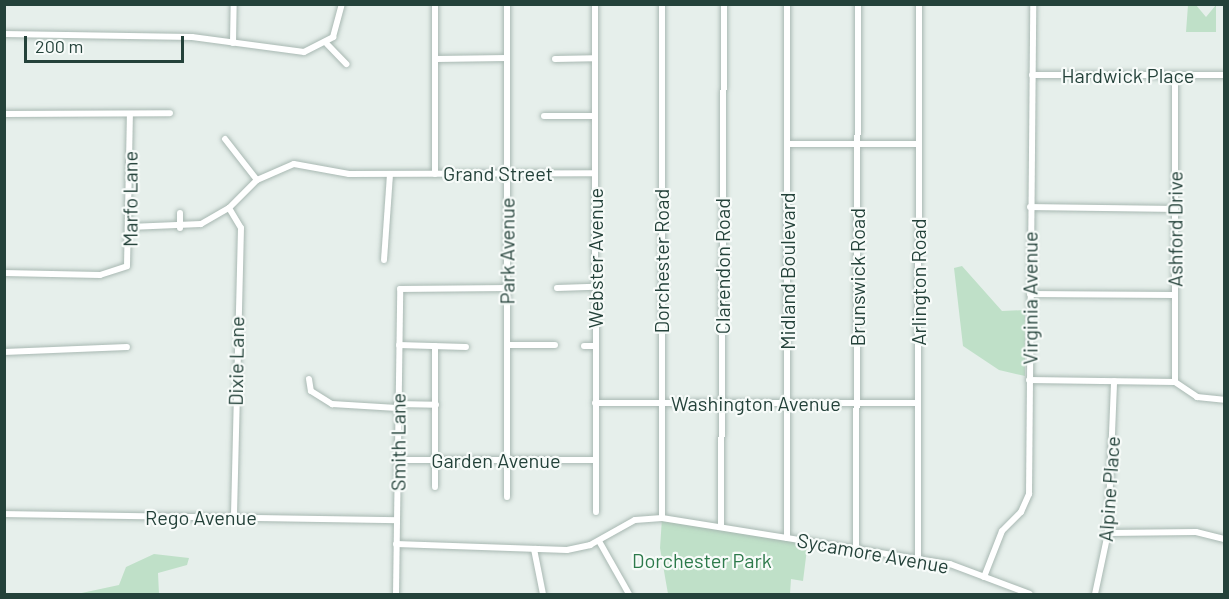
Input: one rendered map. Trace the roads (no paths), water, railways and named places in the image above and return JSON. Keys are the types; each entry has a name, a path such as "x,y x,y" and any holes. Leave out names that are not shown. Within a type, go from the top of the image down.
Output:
{"street":[{"path":"233,43 234,4"},
{"path":"4,34 233,43 298,52 327,44 339,28 342,4"},
{"path":"435,4 435,174"},
{"name":"Park Avenue","path":"507,4 507,497"},
{"name":"Webster Avenue","path":"594,4 596,512"},
{"name":"Dorchester Road","path":"662,4 662,518"},
{"name":"Clarendon Road","path":"721,527 724,4"},
{"name":"Midland Boulevard","path":"787,4 787,538"},
{"name":"Brunswick Road","path":"856,549 858,4"},
{"name":"Arlington Road","path":"918,559 919,4"},
{"name":"Virginia Avenue","path":"984,577 1002,531 1021,512 1029,494 1033,4"},
{"path":"327,44 346,64"},
{"path":"436,59 507,58"},
{"path":"555,59 594,58"},
{"name":"Hardwick Place","path":"1032,75 1224,75"},
{"name":"Ashford Drive","path":"1175,382 1176,76"},
{"path":"4,114 170,113"},
{"name":"Marfo Lane","path":"4,273 123,271 130,258 130,114"},
{"path":"544,116 594,116"},
{"path":"225,139 257,180"},
{"path":"788,144 919,144"},
{"path":"129,226 180,228 229,208 257,180 294,164 342,174 390,174 384,260"},
{"name":"Grand Street","path":"390,174 595,173"},
{"path":"1030,207 1176,209"},
{"name":"Dixie Lane","path":"229,208 241,228 234,517"},
{"path":"180,213 180,228"},
{"path":"557,288 595,287"},
{"name":"Smith Lane","path":"396,594 400,289 507,288"},
{"path":"1030,294 1174,295"},
{"path":"399,345 466,347"},
{"path":"507,345 555,345"},
{"path":"4,352 127,346"},
{"path":"435,346 435,487"},
{"path":"585,346 594,346"},
{"path":"309,379 311,391 332,404 436,405"},
{"path":"1029,380 1175,382 1197,397 1224,400"},
{"name":"Alpine Place","path":"1095,594 1107,533 1114,381"},
{"name":"Washington Avenue","path":"595,403 917,403"},
{"name":"Garden Avenue","path":"398,460 594,460"},
{"name":"Rego Avenue","path":"4,514 397,520"},
{"name":"Sycamore Avenue","path":"396,544 567,550 599,541 635,520 662,518 918,559 984,577 1030,594"},
{"path":"1107,533 1196,532 1224,539"},
{"path":"599,541 629,594"},
{"path":"534,549 543,594"}],"park label":[{"name":"Dorchester Park","path":"702,560"}]}
